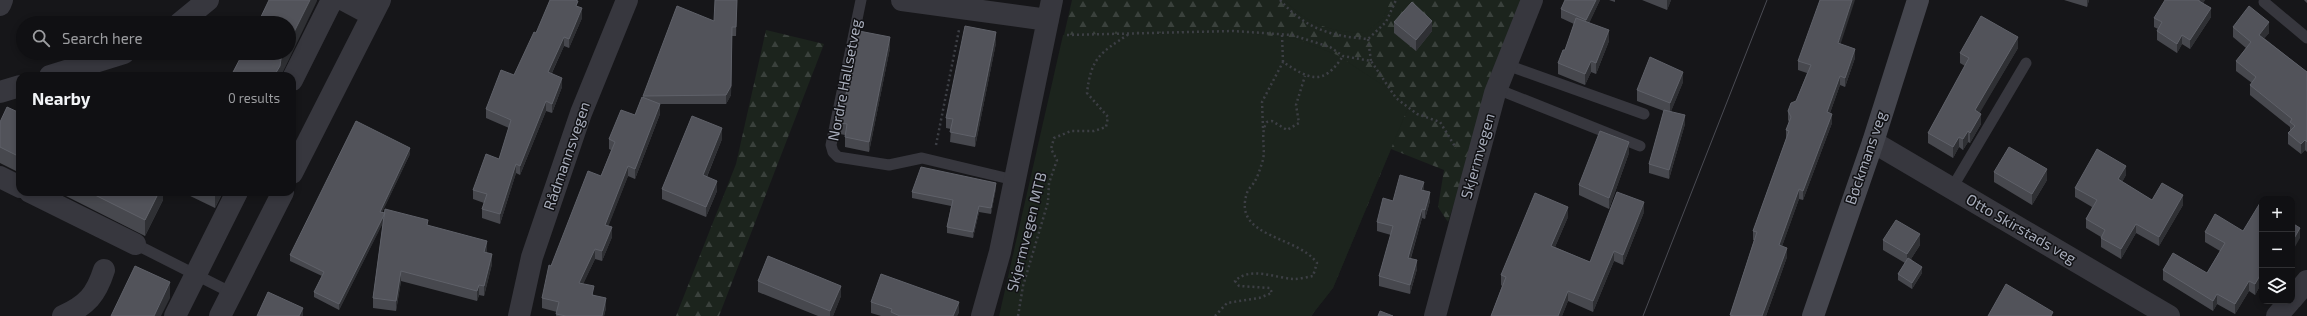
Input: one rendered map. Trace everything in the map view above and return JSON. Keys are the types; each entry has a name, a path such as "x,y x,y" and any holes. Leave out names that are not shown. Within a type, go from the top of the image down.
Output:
{"main road":[{"name":"Bøckmans veg","path":"1813,316 1873,142 1918,0"}],"street":[{"path":"0,5 2,0"},
{"path":"189,16 208,0"},
{"path":"296,72 332,0"},
{"path":"296,165 376,7 344,0"},
{"name":"Rådmannsvegen","path":"520,316 532,257 581,113 627,0"},
{"path":"902,0 1048,18 1000,252 982,316"},
{"name":"Skjermvegen","path":"1435,316 1471,178 1497,88 1532,0"},
{"path":"63,72 101,60"},
{"path":"0,92 16,87"},
{"name":"Otto Skirstads veg","path":"1873,142 2169,316"},
{"path":"0,177 16,185"},
{"path":"38,196 135,244"},
{"path":"176,316 234,196"},
{"path":"220,316 281,196"},
{"path":"63,316 79,309 90,299 99,286 104,270"},
{"path":"2295,295 2307,281"},
{"path":"2277,316 2287,304"}],"lane":[{"name":"Nordre Hallsetveg","path":"861,0 831,145 833,152 838,157 889,165 922,158 1014,180"},
{"path":"2264,2 2307,38"},
{"path":"1952,188 2026,63"},
{"path":"1507,65 1644,114"},
{"path":"1497,88 1640,146"},
{"path":"135,244 232,293"}],"path":[{"path":"1280,0 1289,9 1316,28 1339,37 1368,39 1386,22 1396,0"},
{"path":"933,161 964,8"},
{"path":"1048,18 1130,34 1233,31 1292,35 1330,47 1343,56 1371,61"},
{"name":"Skjermvegen MTB","path":"1018,316 1023,286 1048,202 1049,183 1057,160 1051,149 1054,138 1071,131 1094,131 1106,127 1108,117 1087,93 1090,72 1098,57 1130,34"},
{"path":"1215,316 1227,303 1258,298 1272,293 1270,288 1239,286 1235,281 1240,276 1250,274 1294,279 1313,276 1317,263 1311,254 1298,246 1252,226 1244,209 1247,192 1255,180 1263,160 1264,140 1262,102 1283,62 1282,35"},
{"path":"1368,39 1371,61 1396,98 1417,114 1440,122 1453,140 1464,168 1471,178"},
{"path":"1283,62 1305,76 1317,77 1334,69 1343,56"},
{"path":"1263,128 1267,122 1272,121 1287,130 1300,123 1296,105 1305,76"}],"green space":[{"path":"1072,0 1522,0 1448,222 1438,207 1444,170 1391,149 1333,288 1311,316 1000,316"},
{"path":"1285,0 1391,0 1383,18 1365,33 1342,31 1321,26 1302,16"},
{"path":"766,30 824,44 719,316 676,316 736,164"},
{"path":"1233,31 1297,39 1337,55 1410,103 1333,288 1311,316 999,316 1063,35"}],"building":[{"path":"269,0 310,0 296,28 296,16 261,16"},
{"path":"550,0 575,0 578,1 576,6 582,8 569,39 564,37 548,72 562,78 552,104 546,101 520,166 516,164 500,214 482,209 487,194 473,190 486,154 499,159 511,120 486,109 501,70 514,75 534,32 536,33"},
{"path":"715,0 737,0 736,27 732,27 731,86 726,95 643,96 677,6 714,21"},
{"path":"1565,0 1596,0 1586,20 1561,9"},
{"path":"1820,0 1852,0 1838,43 1855,49 1845,78 1840,76 1827,112 1832,114 1803,191 1799,189 1779,245 1787,248 1762,316 1730,315 1757,232 1753,231 1789,131 1786,130 1791,117 1788,111 1791,103 1796,101 1811,65 1798,61"},
{"path":"2165,0 2199,0 2211,8 2190,40 2182,35 2177,44 2157,31 2162,22 2154,18"},
{"path":"1412,2 1432,21 1416,40 1394,22"},
{"path":"2249,6 2269,22 2259,35 2307,72 2307,142 2305,140 2301,144 2288,133 2295,126 2290,122 2292,119 2250,85 2256,77 2236,61 2251,42 2233,27"},
{"path":"1981,16 2018,37 1975,110 1981,114 1970,133 1968,131 1963,139 1959,137 1953,147 1928,133 1969,58 1960,53"},
{"path":"1576,18 1609,30 1596,63 1591,61 1585,74 1558,63 1563,50 1565,50"},
{"path":"965,26 996,32 975,137 950,132 953,119 946,118"},
{"path":"859,31 890,37 869,142 845,137 847,124 840,123"},
{"path":"1650,57 1683,72 1670,103 1637,90"},
{"path":"239,60 281,60 280,66 276,72 233,72"},
{"path":"642,97 660,104 635,169 628,166 605,225 612,227 602,251 595,249 579,283 594,286 592,295 606,298 602,316 566,316 556,314 559,302 542,298 549,265 551,266 588,171 601,176 615,142 609,139 621,110 635,115"},
{"path":"7,107 16,111 16,155 0,147 0,122"},
{"path":"1664,110 1685,115 1669,170 1649,164"},
{"path":"692,116 722,128 703,175 717,181 706,207 662,189"},
{"path":"356,121 410,148 380,212 385,213 339,304 314,292 324,272 290,255"},
{"path":"1600,131 1629,142 1609,198 1579,185"},
{"path":"2009,147 2047,169 2032,194 1994,172"},
{"path":"2097,149 2126,166 2118,179 2152,200 2162,183 2183,195 2159,237 2136,224 2121,249 2101,238 2105,230 2086,219 2097,200 2075,188"},
{"path":"921,167 996,183 991,208 979,206 973,232 947,227 953,200 912,192"},
{"path":"1400,175 1424,182 1421,190 1430,192 1425,210 1422,209 1408,258 1417,260 1410,285 1379,276 1393,226 1377,222 1383,198 1393,201"},
{"path":"1617,192 1644,202 1623,255 1614,251 1593,301 1568,291 1558,316 1491,316 1506,277 1501,275 1535,193 1568,207 1551,246 1590,262"},
{"path":"97,196 157,196 145,220"},
{"path":"2259,205 2259,277 2255,284 2249,281 2235,304 2217,294 2213,301 2163,270 2173,253 2207,273 2225,243 2205,232 2215,214 2243,231"},
{"path":"385,209 428,220 427,225 487,241 484,252 492,254 484,286 479,285 477,291 401,271 396,301 373,298"},
{"path":"1896,220 1920,234 1907,254 1883,240"},
{"path":"2295,225 2300,228 2295,237"},
{"path":"768,256 841,286 830,311 758,281"},
{"path":"1908,258 1922,267 1912,283 1898,274"},
{"path":"135,266 170,282 154,316 111,316"},
{"path":"881,274 959,302 953,316 900,316 891,312 892,309 871,302"},
{"path":"2006,284 2053,312 2051,316 1988,316"},
{"path":"268,292 303,308 299,316 257,316"},
{"path":"1380,311 1393,316 1378,316"}],"tram line":[{"path":"1643,316 1767,0"}]}
